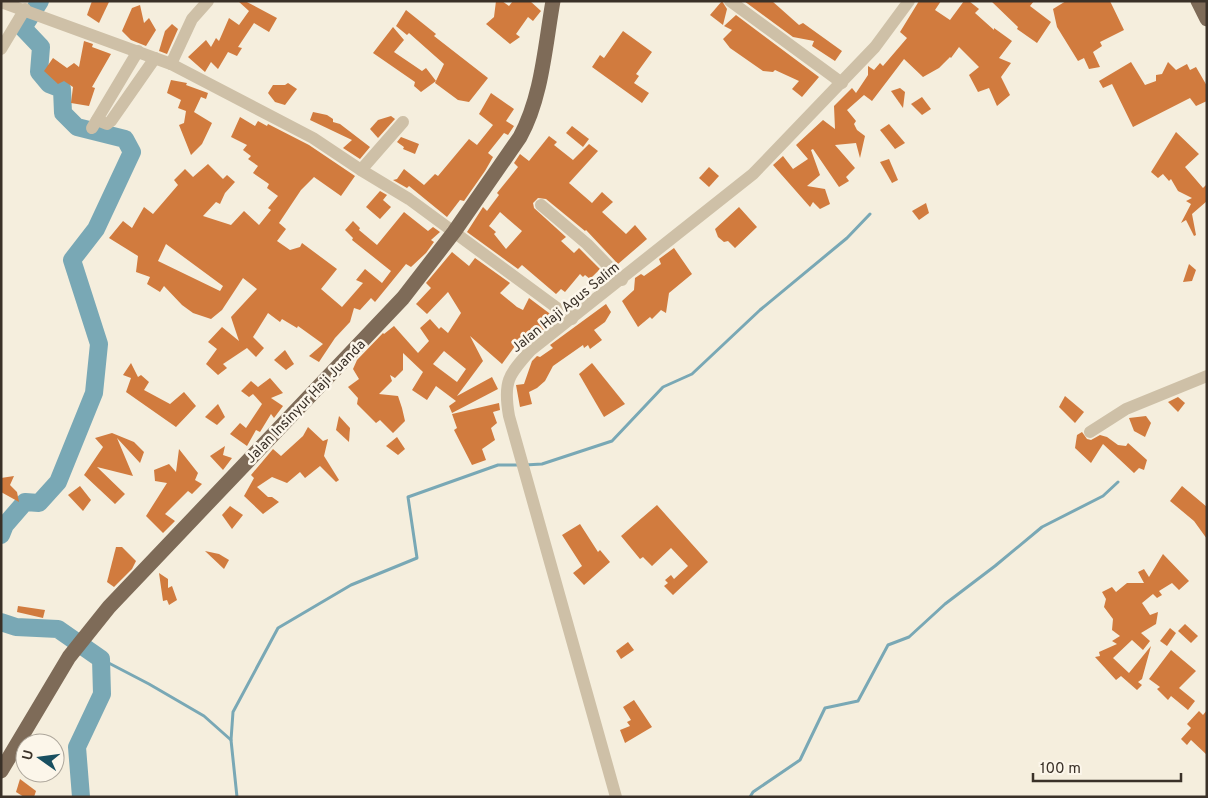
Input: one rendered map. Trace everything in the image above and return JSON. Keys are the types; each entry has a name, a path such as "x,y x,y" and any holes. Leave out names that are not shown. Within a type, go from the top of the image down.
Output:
{"main road":[{"name":"Jalan Insinyur Haji Juanda","path":"1,771 70,657 109,607 403,298 454,232 520,137 528,121 535,96 553,1"},
{"path":"1198,1 1207,19"}],"street":[{"path":"171,64 192,19 208,1"},
{"path":"730,1 842,82"},
{"name":"Jalan Haji Agus Salim","path":"616,797 509,416 506,390 507,381 515,367 531,350 754,174 875,47 910,1"},
{"path":"1,2 171,64 313,138 361,170 409,198 572,319"},
{"path":"1,49 31,12"},
{"path":"138,51 94,124 103,124 111,120 155,58"},
{"path":"361,170 403,122"},
{"path":"541,205 587,244 622,280"},
{"path":"1090,432 1133,406 1207,376"}],"building":[{"path":"92,1 109,2 99,23 87,15"},
{"path":"238,1 245,1 277,18 269,32 254,23 238,47 242,48 237,56 228,52 218,69 211,62 205,72 188,57 206,40 211,47 216,38 219,41 229,18 239,25 249,11"},
{"path":"496,1 502,1 509,6 513,1 530,1 541,11 533,21 528,17 516,34 520,37 510,44 486,24 494,17"},
{"path":"722,1 727,9 723,25 710,15"},
{"path":"744,1 772,1 799,25 803,23 842,51 835,61 812,46 814,41 793,37"},
{"path":"919,1 941,1 935,10 950,20 964,1 969,1 979,9 975,13 994,30 994,28 1012,41 999,58 1011,63 1001,77 1010,95 997,106 989,88 978,92 969,75 979,67 959,47 951,58 939,68 923,77 904,59 872,101 864,95 847,110 856,121 854,124 857,130 865,136 860,158 856,143 835,145 855,168 846,177 849,181 839,187 813,149 811,150 820,175 807,186 825,189 830,204 820,209 813,202 810,207 773,165 783,156 793,169 808,159 796,145 823,120 835,129 834,106 852,88 856,93 868,75 868,66 874,70 880,63 883,66 907,38 900,32"},
{"path":"991,1 1034,1 1030,6 1051,22 1037,43 1017,29 1018,27"},
{"path":"1066,1 1110,1 1124,30 1100,42 1102,46 1093,52 1100,67 1089,69 1084,58 1078,61 1057,27 1053,9"},
{"path":"140,5 144,23 149,18 156,30 146,46 131,40 122,31 132,8"},
{"path":"406,10 436,34 434,36 488,78 469,102 458,100 435,83 444,64 409,33 407,35 396,26"},
{"path":"736,15 819,77 802,97 792,89 799,81 775,70 773,72 763,71 730,48 723,39 732,30 724,26"},
{"path":"172,24 178,29 167,54 159,51 165,31"},
{"path":"393,27 404,40 394,52 422,71 426,68 436,81 421,92 414,86 415,82 373,53"},
{"path":"623,31 652,52 636,74 639,76 634,83 649,93 642,103 592,67 600,55 604,58"},
{"path":"84,41 93,44 92,47 111,54 92,87 95,88 89,106 71,103 73,87 64,81 58,84 44,71 53,58 67,68 74,63 79,67"},
{"path":"1131,62 1145,85 1156,81 1156,75 1162,74 1168,62 1176,70 1187,64 1190,70 1196,67 1207,86 1207,101 1196,106 1190,98 1133,127 1112,84 1103,88 1099,81"},
{"path":"171,80 187,83 186,85 208,93 206,99 201,97 194,112 212,123 202,144 191,155 179,125 184,123 186,111 178,108 181,100 167,93"},
{"path":"288,83 297,89 285,105 275,102 268,93 273,85 285,85"},
{"path":"900,88 905,92 903,108 891,91"},
{"path":"491,93 514,109 506,121 514,126 508,135 504,133 488,153 493,157 485,171 464,201 460,200 447,217 409,186 407,188 393,180 397,179 404,169 424,185 435,174 438,176 469,139 477,145 493,125 479,114"},
{"path":"922,97 931,109 922,115 911,104"},
{"path":"313,112 327,115 333,119 333,122 340,124 370,147 360,159 343,148 352,140 310,120"},
{"path":"391,116 395,119 378,138 370,129 378,120"},
{"path":"240,117 255,126 258,121 267,126 268,124 309,145 355,176 341,196 314,177 301,190 279,223 286,229 277,241 290,250 300,247 302,243 337,269 321,289 342,307 363,283 356,280 365,269 382,283 391,271 352,240 353,238 345,230 353,221 360,228 359,230 377,245 404,212 428,231 433,227 440,232 431,240 434,242 426,253 411,267 406,264 375,302 371,298 360,310 354,308 350,322 335,338 319,362 309,356 323,344 298,326 297,328 282,319 280,322 268,313 253,337 264,348 256,357 247,348 223,364 227,368 218,375 206,364 217,349 208,342 222,327 239,341 231,317 257,289 243,278 222,310 211,319 193,313 182,305 164,286 160,292 147,284 150,277 136,272 138,256 109,238 123,221 132,228 144,207 153,214 178,185 174,180 185,169 193,177 208,164 223,179 227,175 235,182 225,193 220,204 216,202 203,216 231,225 244,211 259,225 271,210 268,208 278,196 267,188 269,184 253,173 258,166 248,159 251,156 243,150 247,145 231,137","holes":["166,244 223,286 220,291 158,261"]},
{"path":"889,124 905,143 895,149 880,130"},
{"path":"572,126 589,139 583,147 566,133"},
{"path":"1176,132 1199,154 1185,167 1203,188 1207,184 1207,201 1192,214 1196,235 1194,236 1186,220 1181,223 1191,204 1186,201 1192,198 1178,191 1171,179 1169,181 1163,174 1158,178 1151,172"},
{"path":"549,136 557,142 554,145 573,160 589,144 598,151 569,183 592,203 602,192 613,202 602,212 626,234 635,225 647,239 618,264 586,230 546,199 538,198 533,203 534,208 566,237 561,241 574,253 579,248 600,269 590,279 580,274 565,292 561,289 556,294 522,265 518,269 467,232 483,207 487,211 499,195 497,193 518,167 514,163 520,154 529,161","holes":["500,212 522,231 506,249 494,234 496,232 489,226"]},
{"path":"401,137 419,144 415,154 403,149 404,147 397,142"},
{"path":"889,159 898,180 892,183 880,162"},
{"path":"709,167 719,176 709,187 699,178"},
{"path":"380,191 387,195 383,200 391,207 380,219 366,207"},
{"path":"926,203 929,213 919,220 912,211"},
{"path":"739,207 757,227 735,248 728,241 724,242 718,237 715,229"},
{"path":"674,248 692,274 669,293 666,313 661,310 652,319 650,317 638,327 622,301 634,290 635,278 641,274 644,276 661,264 659,259"},
{"path":"452,252 469,266 475,258 510,283 500,293 517,307 523,310 529,298 557,319 542,331 539,329 518,349 515,346 502,364 470,336 483,361 457,396 492,377 498,389 452,413 449,406 456,401 436,386 427,400 412,390 423,372 403,353 403,370 395,378 390,375 392,381 379,394 398,396 405,421 393,433 380,420 376,423 357,404 358,398 348,387 359,379 353,369 357,360 383,333 394,326 418,353 429,341 420,328 430,319 439,329 441,327 448,333 461,313 448,292 427,314 416,304 431,288 426,283","holes":["444,351 466,369 457,382 433,364"]},
{"path":"1189,264 1196,270 1192,281 1183,282"},
{"path":"606,304 611,312 605,322 594,330 602,340 590,349 588,345 584,348 583,345 553,366 545,381 529,392 532,404 520,407 516,385 524,384 532,361 537,356 540,357 553,348 550,345"},
{"path":"285,350 294,364 286,370 274,360"},
{"path":"131,363 138,377 141,375 149,382 144,390 170,404 184,392 196,406 176,427 126,392 131,378 123,375"},
{"path":"592,363 625,404 604,417 579,374"},
{"path":"270,378 283,393 271,398 283,406 274,418 271,414 260,432 256,430 247,446 230,434 240,423 246,428 262,404 253,394 249,397 241,391 251,381 258,387"},
{"path":"1065,396 1084,412 1075,423 1059,407"},
{"path":"1178,397 1185,403 1178,412 1168,402"},
{"path":"499,403 500,410 493,412 497,423 491,428 495,440 482,449 486,460 472,465 454,430 457,428 452,414"},
{"path":"218,404 225,417 217,425 205,417"},
{"path":"339,416 350,428 349,442 336,430"},
{"path":"1146,416 1151,423 1145,437 1134,431 1129,418"},
{"path":"308,427 323,441 328,439 324,456 339,480 336,482 320,466 305,478 300,472 287,483 272,477 257,487 268,497 272,497 279,502 263,514 244,496 254,478 251,475 273,449 281,456 303,436"},
{"path":"1082,432 1087,439 1091,440 1100,435 1107,437 1118,445 1126,446 1128,443 1147,460 1144,470 1139,468 1134,473 1103,444 1091,463 1075,448 1077,435"},
{"path":"112,433 134,442 144,452 140,463 117,438 133,476 97,467 125,494 115,504 84,475 103,447 95,438"},
{"path":"397,437 405,449 398,455 386,446"},
{"path":"225,446 223,455 232,458 223,470 210,456"},
{"path":"179,449 198,473 195,480 202,484 192,494 188,491 165,514 175,521 163,533 146,516 167,483 155,481 154,470 169,464 176,472"},
{"path":"14,476 10,485 17,492 19,502 1,492 1,478"},
{"path":"80,486 91,500 83,511 68,495"},
{"path":"1182,486 1207,507 1207,539 1194,521 1170,501"},
{"path":"657,505 708,562 673,595 664,586 668,583 665,580 671,575 674,579 688,566 671,548 652,566 643,557 640,559 621,536"},
{"path":"230,506 243,515 232,529 222,515"},
{"path":"580,524 598,552 600,550 610,562 584,585 573,573 582,566 562,535"},
{"path":"116,547 122,547 136,561 132,569 114,587 107,582"},
{"path":"205,551 219,554 229,560 224,569"},
{"path":"1163,554 1189,581 1179,590 1172,583 1159,591 1162,595 1157,598 1153,594 1142,603 1150,615 1158,612 1156,624 1141,633 1150,641 1143,650 1132,640 1113,658 1129,673 1151,646 1142,679 1138,682 1142,685 1137,690 1121,676 1116,680 1095,657 1100,656 1099,652 1117,644 1112,641 1120,636 1112,630 1113,619 1104,607 1106,599 1102,592 1112,587 1116,592 1127,583 1144,583 1138,572 1144,569 1149,577"},
{"path":"159,573 168,579 168,588 172,586 177,600 169,605 167,600 163,601"},
{"path":"18,606 45,610 43,618 17,612"},
{"path":"1185,624 1198,636 1191,643 1178,631"},
{"path":"1170,628 1176,633 1167,646 1160,641"},
{"path":"628,642 634,650 621,659 616,651"},
{"path":"1171,650 1196,671 1179,688 1195,701 1188,710 1171,696 1168,700 1157,689 1160,687 1149,679"},
{"path":"634,700 652,727 625,743 620,730 630,726 627,722 631,720 623,707"},
{"path":"1207,710 1207,755 1191,740 1187,745 1181,739 1191,728 1187,724 1199,711 1203,715"},
{"path":"19,783 25,783 36,791 34,797 24,797 16,792"}],"waterway":[{"path":"1,535 5,525 25,502 39,503 58,482 94,393 99,344 72,260 96,229 132,152 125,139 77,127 63,113 62,89 49,84 39,72 41,47 23,28 40,1"},
{"path":"525,465 542,464 612,441 663,387 692,374 760,310 847,238 870,214"},
{"path":"237,797 231,740 233,712 278,628 351,585 417,558 408,497 498,465 519,465"},
{"path":"750,797 753,792 800,760 825,708 858,701 888,645 909,637 945,604 1042,527 1103,496 1118,482"},
{"path":"1,622 16,627 58,629 101,659 102,694 77,747 81,797"},
{"path":"101,659 204,716 231,740"}]}
